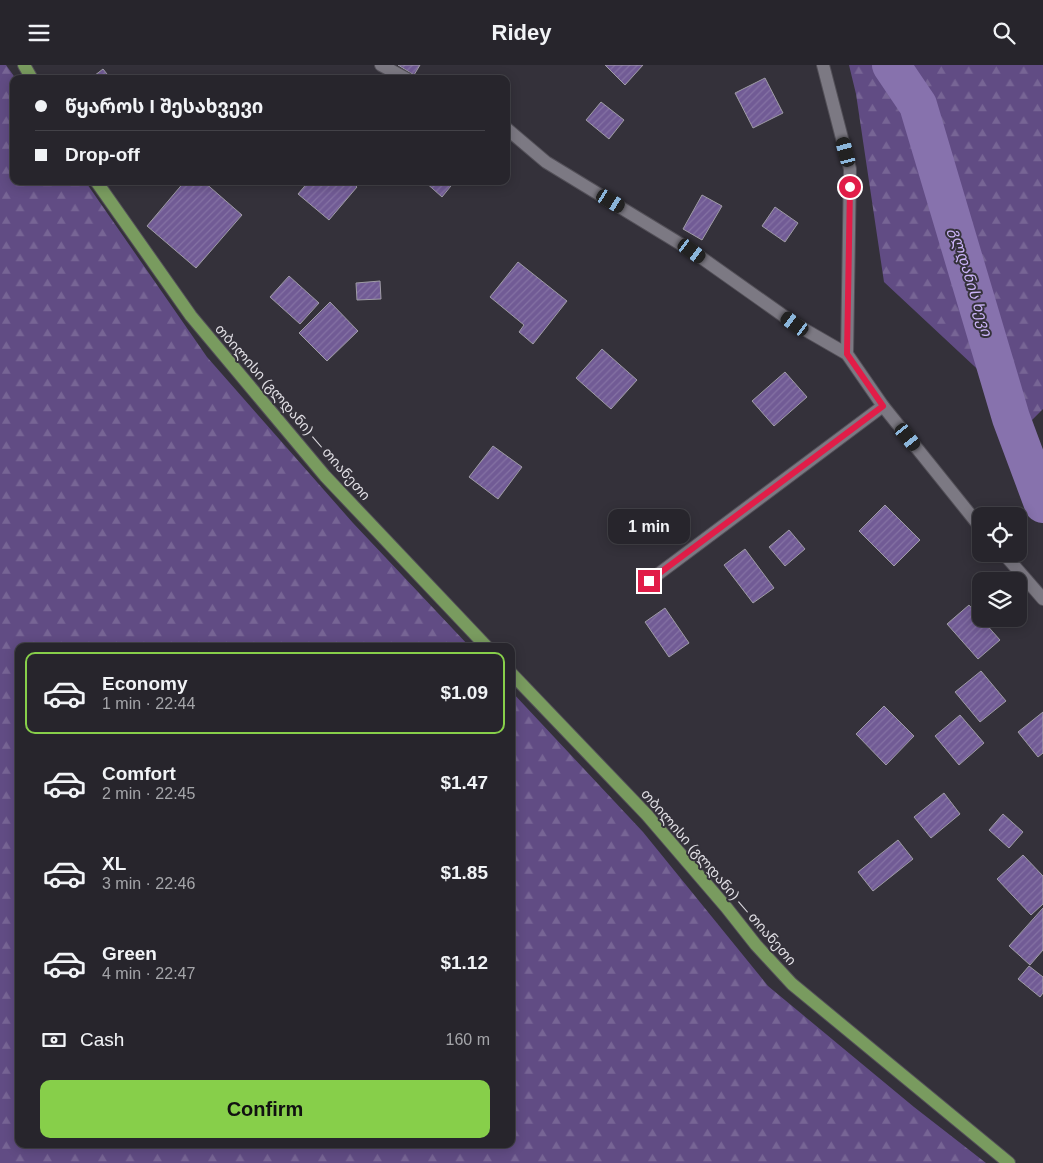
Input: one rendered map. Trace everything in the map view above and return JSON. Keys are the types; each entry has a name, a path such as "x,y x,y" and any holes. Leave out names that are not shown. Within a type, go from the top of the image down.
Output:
{"main road":[{"name":"თბილისი (გლდანი) — თიანეთი","path":"99,185 191,316 325,476 483,643"},
{"name":"თბილისი (გლდანი) — თიანეთი","path":"515,677 647,815 756,945 792,984 1009,1163"}],"street":[{"path":"381,65 400,75"},
{"path":"823,65 850,169 847,354"},
{"path":"510,131 546,162 692,251 795,324 847,354 883,406 972,517"},
{"path":"649,581 883,406"},
{"path":"1011,562 1043,599"}],"green space":[{"path":"0,65 6,65 13,75 10,75 10,185 88,185 207,357 353,523 466,643 15,643 15,1148 515,1148 515,695 643,832 768,986 914,1107 986,1163 0,1163"},
{"path":"849,65 1043,65 1043,409 1032,420 884,282 856,94"}],"building":[{"path":"398,65 420,65 414,75"},
{"path":"605,65 643,65 625,85"},
{"path":"103,69 108,75 95,75"},
{"path":"765,78 783,113 753,128 735,93"},
{"path":"601,102 624,120 609,139 586,120"},
{"path":"182,185 208,185 242,215 196,268 147,226"},
{"path":"306,185 355,185 357,187 329,220 298,194"},
{"path":"428,185 452,185 442,197"},
{"path":"702,195 722,206 702,240 683,229"},
{"path":"775,207 798,223 785,242 762,226"},
{"path":"518,262 567,301 533,344 519,332 524,325 490,297"},
{"path":"289,276 319,303 300,324 270,297"},
{"path":"380,281 381,299 357,300 356,283"},
{"path":"330,302 358,331 327,361 299,333"},
{"path":"602,349 637,380 611,409 576,378"},
{"path":"785,372 807,397 774,426 752,401"},
{"path":"493,446 522,467 498,499 469,477"},
{"path":"885,505 920,540 894,566 859,531"},
{"path":"789,530 805,549 785,566 769,547"},
{"path":"745,549 774,588 753,603 724,565"},
{"path":"969,605 972,608 972,627 988,627 1000,640 978,659 947,624"},
{"path":"665,608 689,643 669,657 645,622"},
{"path":"981,671 1006,701 980,722 955,692"},
{"path":"884,706 914,736 886,765 856,734"},
{"path":"1043,712 1043,753 1038,757 1018,732"},
{"path":"960,715 984,743 959,765 935,736"},
{"path":"944,793 960,814 931,838 914,817"},
{"path":"1003,814 1023,832 1009,848 989,830"},
{"path":"898,840 913,859 873,891 858,872"},
{"path":"1023,855 1043,876 1043,904 1031,915 997,879"},
{"path":"1043,908 1043,950 1030,965 1009,946"},
{"path":"1029,966 1043,977 1043,993 1040,997 1018,979"}],"waterway":[{"name":"გლდანის ხევი","path":"891,65 918,105 1011,418 1043,504"}],"route":[{"path":"649,581 883,406 847,354 850,187"}]}
